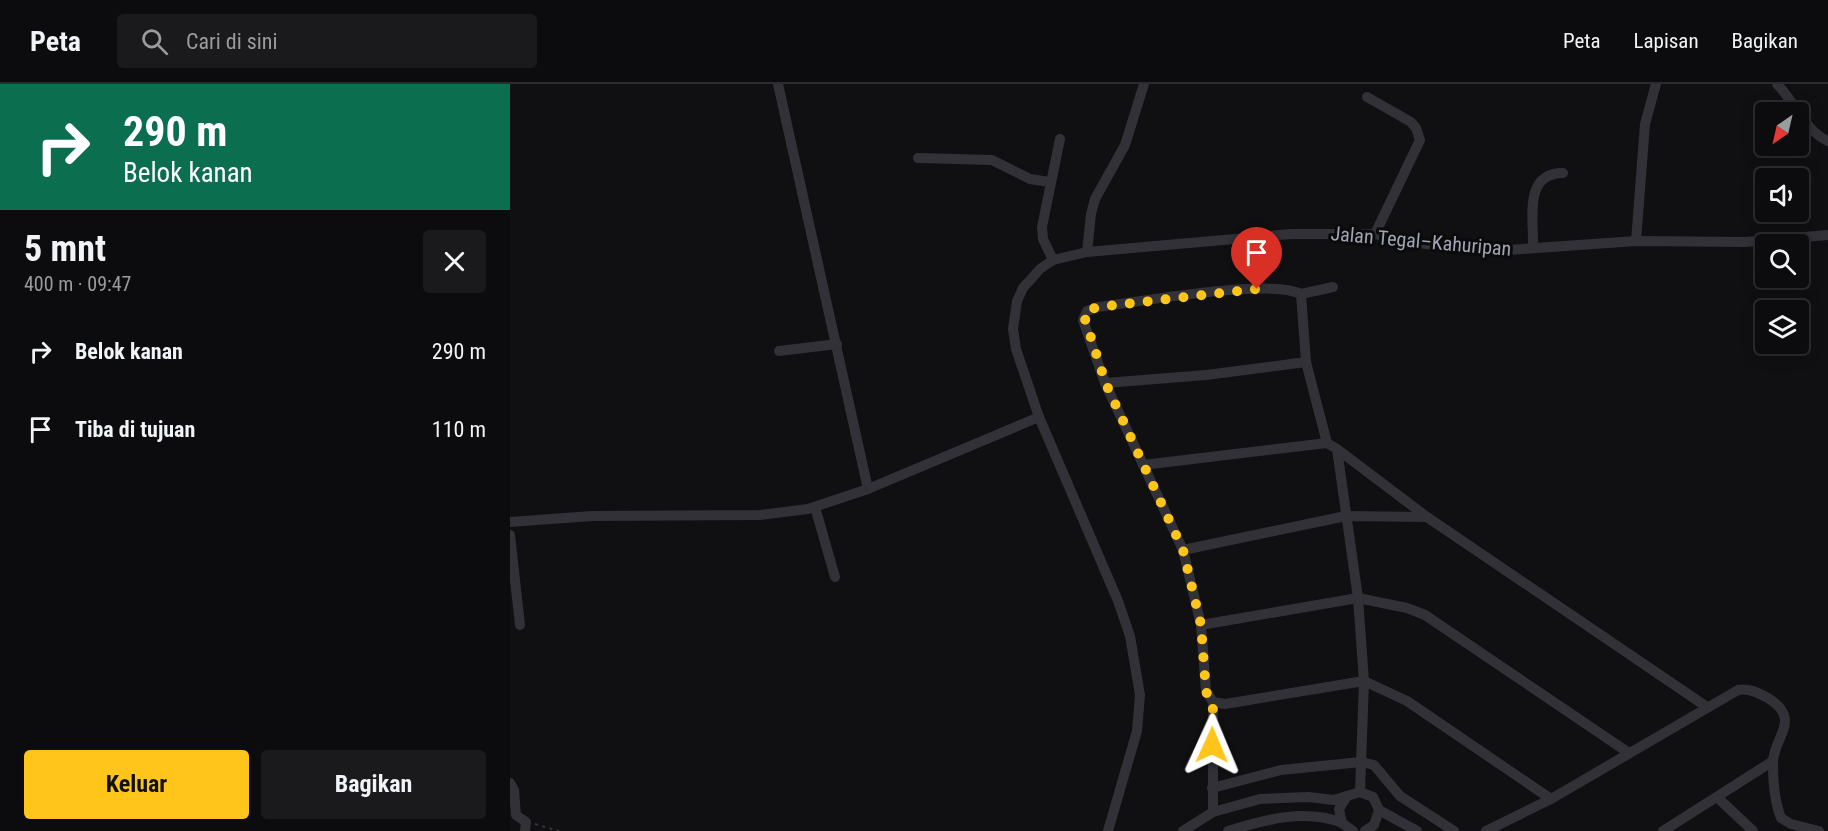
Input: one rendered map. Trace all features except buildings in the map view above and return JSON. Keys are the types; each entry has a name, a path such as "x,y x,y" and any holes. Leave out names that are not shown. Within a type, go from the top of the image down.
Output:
{"street":[{"path":"778,84 868,489"},
{"path":"1087,252 1095,199 1125,145 1144,84"},
{"path":"1636,241 1645,124 1656,84"},
{"path":"1777,84 1790,97 1818,137 1828,141"},
{"path":"1367,97 1411,122 1420,140 1375,234"},
{"path":"1053,260 1043,238 1042,227 1049,182 1060,139"},
{"path":"918,158 992,160 1030,179 1049,182"},
{"path":"1533,248 1535,188 1543,177 1552,173 1563,173"},
{"name":"Jalan Tegal–Kahuripan","path":"1108,831 1137,731 1140,714 1137,668 1118,601 1039,417 1016,349 1014,315 1023,288 1040,269 1053,260 1087,252 1291,234 1375,234 1426,244 1508,250 1636,241 1746,242 1828,235"},
{"path":"1213,812 1213,702 1206,692 1201,625 1183,550 1106,384 1083,320 1088,310 1098,307 1257,289 1289,289 1301,294 1333,287"},
{"path":"1301,294 1306,362 1332,446 1346,516 1358,597 1364,681 1360,792"},
{"path":"779,351 837,344"},
{"path":"1106,384 1206,375 1306,362"},
{"path":"510,522 544,518 768,515 816,507 868,489 1039,417"},
{"path":"1143,465 1332,446 1427,517 1707,707"},
{"path":"816,507 834,577"},
{"path":"1183,550 1346,516 1427,517"},
{"path":"510,535 520,625"},
{"path":"1201,625 1358,597 1407,608 1425,615 1629,753"},
{"path":"1213,702 1225,704 1364,681 1407,701 1551,800"},
{"path":"1486,831 1551,800 1707,707 1744,689 1775,703 1783,712 1786,726 1773,761 1782,826 1819,831"},
{"path":"1664,831 1773,761"},
{"path":"1212,788 1281,770 1361,762 1374,765 1400,796 1454,831"},
{"path":"510,783 514,790 516,815 526,827"},
{"path":"1183,831 1213,812 1260,799 1308,797 1334,800 1360,792 1373,797 1379,810 1417,831"},
{"path":"1342,823 1339,809 1347,796"},
{"path":"1718,798 1754,831"},
{"path":"1368,831 1374,825 1379,810"},
{"path":"1228,831 1258,821 1305,816 1331,818 1353,831"}],"path":[{"path":"526,827 552,827 559,831"}],"route":[{"path":"1212,745 1213,702 1206,692 1201,625 1183,550 1106,384 1083,320 1086,311 1098,307 1257,289"}]}
